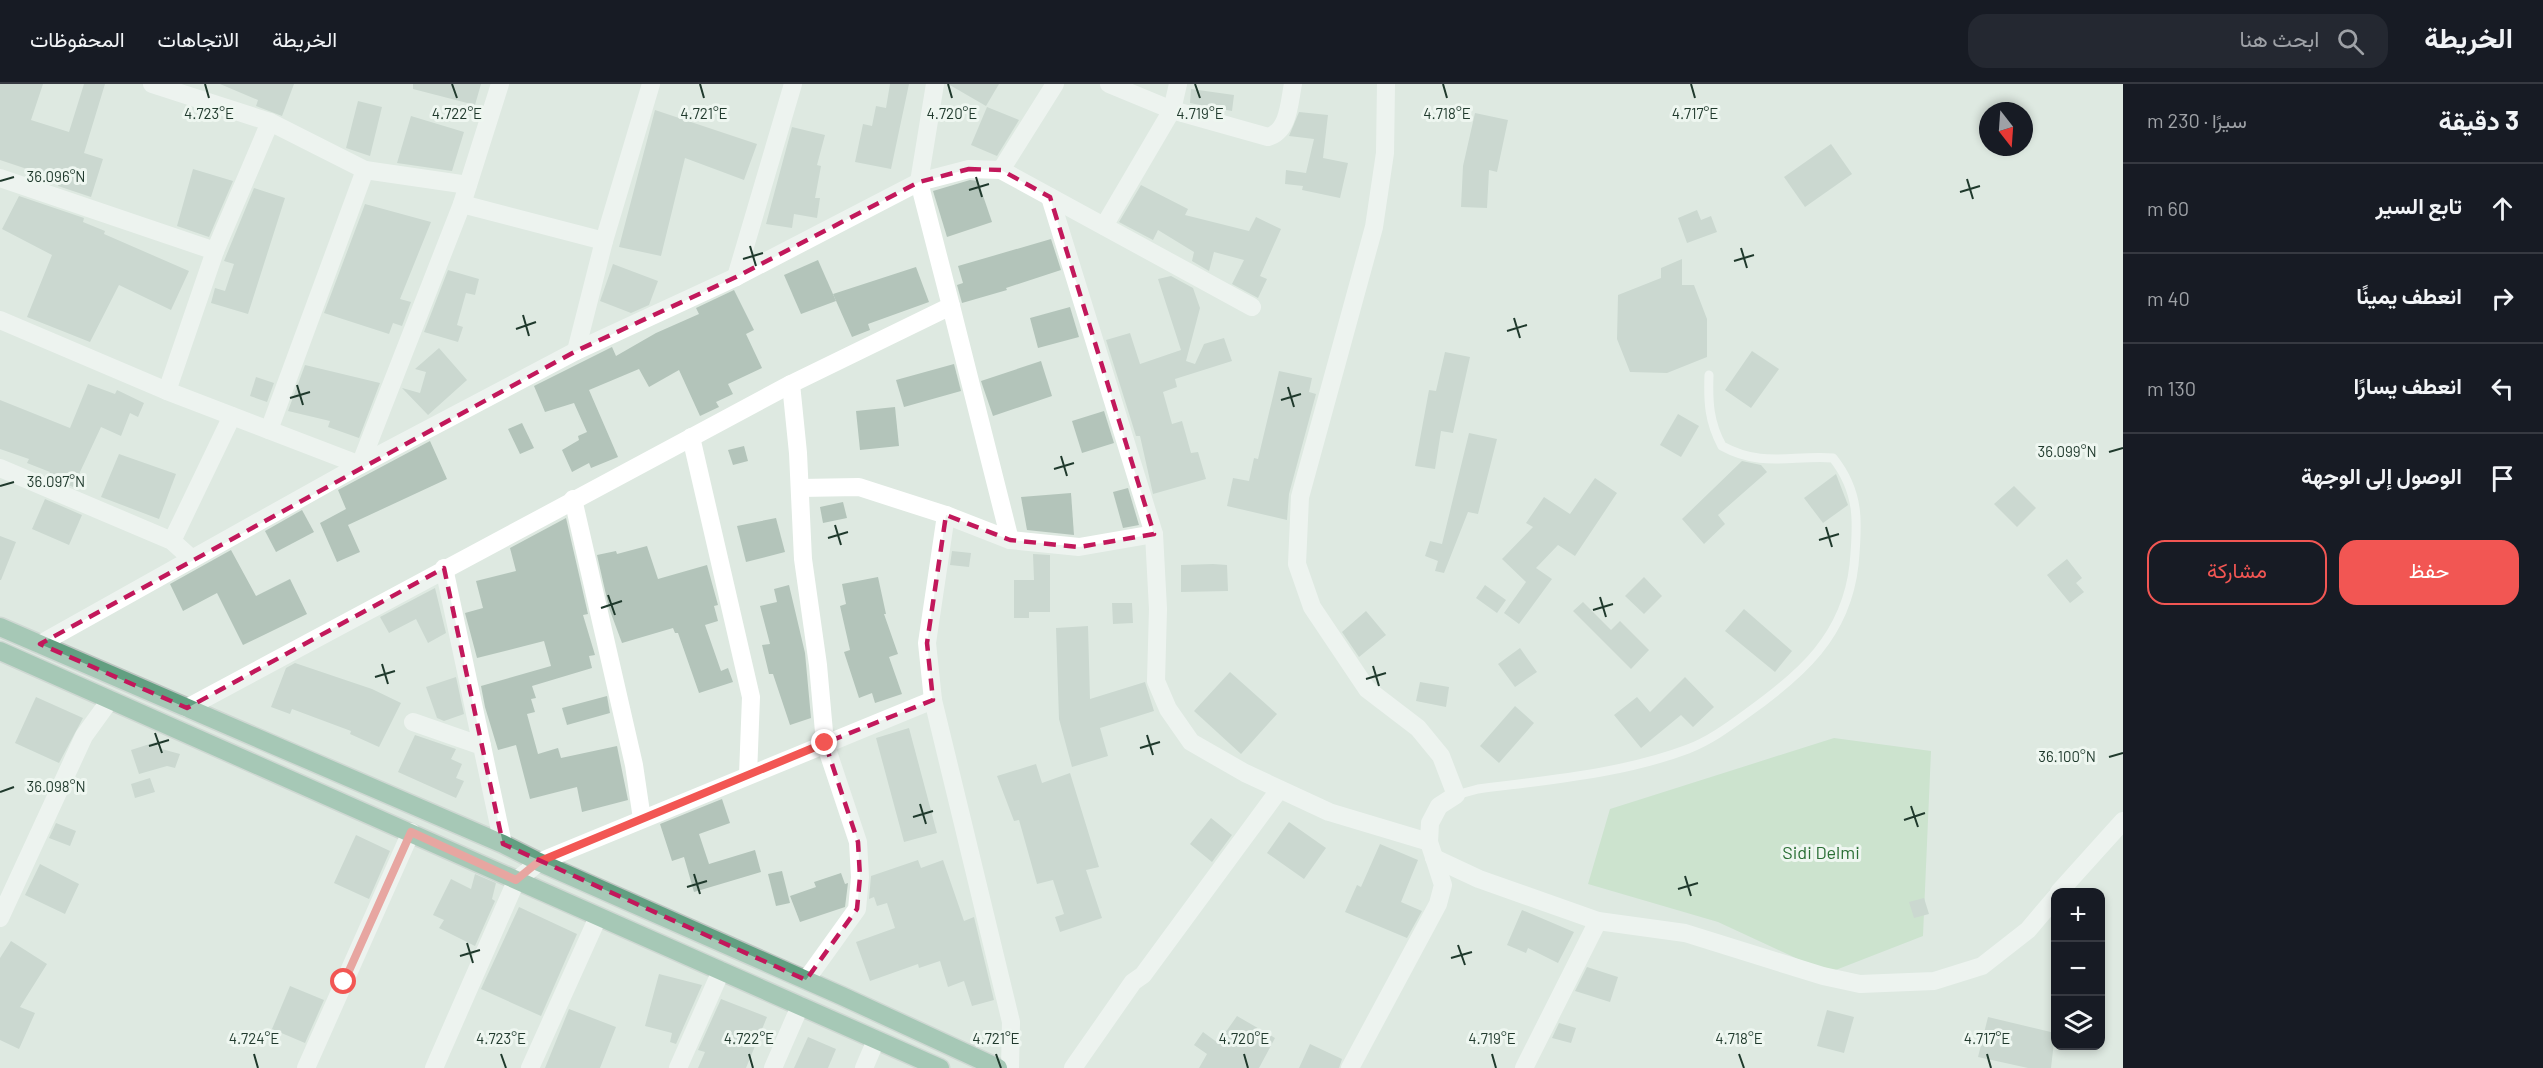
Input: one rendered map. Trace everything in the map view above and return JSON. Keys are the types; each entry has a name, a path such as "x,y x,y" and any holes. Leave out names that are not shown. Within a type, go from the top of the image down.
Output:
{"main road":[{"path":"0,627 503,844 538,862 806,980 998,1068"},
{"path":"0,651 940,1068"}],"street":[{"path":"152,84 270,122 365,170 468,185"},
{"path":"360,465 462,204 500,84"},
{"path":"576,351 604,241 651,84"},
{"path":"736,277 793,84"},
{"path":"934,84 919,182 1010,540"},
{"path":"1001,170 1055,84"},
{"path":"1109,84 1172,110 1268,137 1277,134 1284,125 1293,84"},
{"path":"1104,226 1172,110 1178,84"},
{"path":"1350,1068 1438,904 1443,885 1432,850 1430,823 1439,806 1456,795 1441,756 1418,728 1367,689 1312,607 1297,564 1300,497 1374,227 1385,153 1386,84"},
{"path":"167,391 215,251 270,122"},
{"path":"40,644 360,465 576,351 736,277 919,182 969,169 1001,170 1252,307"},
{"path":"269,430 365,170"},
{"path":"0,178 215,251"},
{"path":"1050,197 1154,534 1158,609 1156,681 1168,709 1191,742 1279,790 1329,812 1432,850 1479,879 1598,921 1685,933 1823,976 1860,984 1934,981 1982,966 2028,930 2051,902"},
{"path":"462,204 604,241"},
{"path":"187,708 790,384 951,306"},
{"path":"0,320 167,391 360,465"},
{"path":"790,384 800,488 803,559 818,665 825,743 858,842 860,877 857,909 806,980"},
{"path":"172,541 232,416"},
{"path":"691,437 751,697 748,775"},
{"path":"0,468 172,541 192,559"},
{"path":"800,488 859,487 946,515 1010,540 1080,547 1154,534"},
{"path":"573,499 634,765 642,819"},
{"path":"946,515 927,643 933,700 1011,1022 1010,1068"},
{"path":"444,568 503,844"},
{"path":"0,918 84,736 110,700"},
{"path":"434,1068 516,880 538,862 933,700"},
{"path":"413,722 482,746"},
{"path":"1073,1068 1133,982 1143,975 1279,790"},
{"path":"2063,888 2123,821"},
{"path":"306,1068 411,832"},
{"path":"530,1068 598,917"},
{"path":"1524,1068 1598,921"},
{"path":"678,1068 721,971"},
{"path":"773,1068 800,1006"},
{"path":"864,1068 876,1040"}],"lane":[{"path":"1456,795 1478,789 1621,768 1687,750 1712,738 1765,701 1797,675 1832,633 1842,615 1849,594 1858,531 1854,495 1846,474 1833,458 1807,456 1778,461 1755,460 1722,446 1712,428 1708,405 1709,375"}],"highlighted area":[{"path":"969,169 1001,170 1050,197 1154,534 1079,547 1010,540 946,515 927,643 933,700 825,743 858,842 860,877 857,909 806,980 503,844 444,568 187,708 40,644 576,351 736,277 919,182"}],"green space":[{"name":"Sidi Delmi","path":"1834,738 1931,751 1923,936 1828,973 1718,922 1588,884 1610,809"}],"building":[{"path":"0,84 43,84 31,120 69,132 84,84 105,84 84,153 103,159 91,197 58,186 60,180 0,160"},
{"path":"220,84 294,84 282,116 256,106 258,100"},
{"path":"413,84 481,84 475,105 413,89"},
{"path":"890,84 909,84 891,169 855,162 863,124 872,126 876,106 886,108"},
{"path":"948,84 999,84 986,106"},
{"path":"1191,89 1234,95 1232,111 1190,103"},
{"path":"358,101 382,107 370,156 346,148"},
{"path":"987,107 1019,120 997,156 971,145"},
{"path":"655,110 757,144 744,180 685,158 661,256 619,247"},
{"path":"1299,112 1328,115 1323,158 1348,163 1340,198 1302,190 1303,186 1285,184 1286,170 1306,173 1314,139 1289,136"},
{"path":"1475,113 1508,120 1497,172 1489,170 1487,208 1461,207 1463,166"},
{"path":"411,116 464,132 452,171 397,163"},
{"path":"792,127 825,135 817,165 821,166 815,198 820,198 817,218 794,214 792,228 766,224"},
{"path":"1831,144 1852,174 1805,207 1784,177"},
{"path":"193,169 233,181 209,237 177,226"},
{"path":"970,180 978,181 992,222 947,237 933,191"},
{"path":"1141,185 1188,209 1185,215 1249,231 1256,217 1281,229 1260,276 1267,279 1258,298 1232,284 1244,260 1214,252 1209,271 1192,261 1194,252 1158,230 1153,240 1119,222"},
{"path":"254,188 285,198 248,314 211,303 215,288 225,291 234,264 224,261"},
{"path":"19,196 84,218 83,222 105,231 104,234 189,271 171,310 119,285 90,342 27,317 52,255 2,229"},
{"path":"365,204 431,222 400,299 411,302 402,326 393,323 389,334 324,313"},
{"path":"1697,210 1701,220 1711,216 1717,232 1687,243 1678,218"},
{"path":"1051,239 1061,270 1006,288 1007,290 962,303 957,285 963,283 958,266"},
{"path":"1682,259 1682,285 1694,285 1707,319 1707,357 1667,373 1630,372 1617,339 1618,295 1661,278 1661,268"},
{"path":"818,260 836,301 801,314 784,275"},
{"path":"613,264 658,281 649,305 631,313 600,301"},
{"path":"916,267 929,302 868,324 870,330 852,337 833,294"},
{"path":"448,270 479,279 475,295 466,293 457,325 463,327 458,342 424,332"},
{"path":"1171,276 1193,288 1200,308 1186,361 1195,364 1204,344 1224,338 1232,361 1175,379 1177,387 1163,392 1172,424 1182,421 1191,453 1198,452 1206,479 1153,494 1140,436 1136,436 1106,340 1130,333 1140,364 1181,350 1158,279"},
{"path":"734,290 754,330 746,334 762,368 728,384 733,394 716,402 719,407 700,416 679,370 649,387 639,369 589,390 618,457 591,468 589,463 572,472 562,450 579,440 578,436 587,432 574,403 545,412 534,386 612,347 616,356 656,333 699,314 696,308"},
{"path":"1070,307 1079,337 1038,348 1030,318"},
{"path":"439,348 467,380 428,415 402,388 420,393 426,372 415,369"},
{"path":"1752,351 1779,369 1751,408 1725,390"},
{"path":"1445,352 1470,357 1453,433 1441,431 1435,469 1415,466 1429,390 1436,391"},
{"path":"1041,361 1052,396 993,416 981,381"},
{"path":"954,364 961,391 904,407 896,380"},
{"path":"305,365 380,383 359,438 328,427 330,421 288,411"},
{"path":"1279,371 1312,378 1309,392 1316,394 1289,494 1287,520 1227,506 1233,478 1249,481 1254,458 1258,459"},
{"path":"256,377 274,383 267,402 250,396"},
{"path":"88,384 115,394 117,390 144,403 138,417 130,413 121,436 101,427 73,487 48,476 50,472 27,463 29,459 0,449 0,400 70,428"},
{"path":"895,407 899,446 860,450 856,411"},
{"path":"1104,411 1114,443 1082,453 1072,421"},
{"path":"1678,414 1699,426 1681,457 1660,445"},
{"path":"522,423 534,448 520,454 508,429"},
{"path":"1469,433 1497,439 1478,514 1468,512 1444,573 1435,571 1438,561 1425,556 1430,541 1442,544"},
{"path":"430,441 447,479 348,525 360,552 337,562 320,523 346,509 338,490"},
{"path":"744,446 748,461 733,465 728,450"},
{"path":"119,454 176,474 159,519 101,497"},
{"path":"1742,461 1761,465 1767,472 1718,515 1725,524 1704,544 1682,519"},
{"path":"1836,474 1848,505 1823,523 1804,498"},
{"path":"1595,478 1617,493 1575,556 1558,545 1536,568 1552,579 1519,624 1504,613 1526,582 1502,559 1533,527 1526,523 1544,497 1570,514"},
{"path":"2014,486 2036,508 2017,527 1994,504"},
{"path":"1128,488 1139,525 1123,528 1113,492"},
{"path":"1071,493 1074,535 1027,530 1021,497"},
{"path":"45,499 82,515 69,545 32,529"},
{"path":"843,502 847,518 823,523 820,507"},
{"path":"302,510 314,532 276,552 265,531"},
{"path":"566,518 588,614 583,615 595,655 589,656 592,668 532,686 536,698 531,699 535,712 527,714 538,754 558,748 561,758 617,746 628,800 582,812 577,787 530,799 516,745 498,750 485,707 481,686 551,666 544,641 477,658 465,613 483,608 476,581 516,571 510,548"},
{"path":"776,518 785,552 746,562 737,526"},
{"path":"0,536 16,542 1,580 0,580"},
{"path":"647,546 658,579 707,565 718,605 714,606 718,621 705,625 721,671 728,668 733,682 699,693 678,633 675,633 673,628 622,643 609,608 597,555 616,551 617,554"},
{"path":"231,550 256,596 290,579 307,614 243,645 217,593 183,611 170,584"},
{"path":"952,551 971,553 969,567 950,565"},
{"path":"1033,554 1050,555 1050,612 1029,612 1029,618 1014,618 1014,580 1034,580"},
{"path":"2067,559 2082,578 2076,583 2084,592 2070,603 2047,575"},
{"path":"1181,565 1227,565 1228,591 1181,592"},
{"path":"878,577 886,614 884,614 898,654 889,657 902,694 875,703 872,693 859,698 844,652 850,650 840,606 846,604 842,584"},
{"path":"1644,577 1662,596 1644,614 1625,596"},
{"path":"789,585 805,653 811,718 790,725 773,674 769,674 762,645 770,644 760,606 777,602 774,589"},
{"path":"1485,585 1506,600 1497,613 1476,598"},
{"path":"435,588 446,633 428,643 416,619 389,633 380,617"},
{"path":"1583,602 1611,630 1620,621 1649,650 1631,669 1573,611"},
{"path":"1112,603 1132,603 1133,623 1113,624"},
{"path":"1744,609 1792,651 1775,672 1725,631"},
{"path":"1366,611 1386,635 1359,657 1342,632"},
{"path":"1088,626 1090,699 1145,682 1154,711 1100,728 1108,756 1072,767 1059,719 1056,628"},
{"path":"1520,648 1537,672 1515,687 1498,664"},
{"path":"295,663 372,689 401,703 379,747 350,734 351,731 292,709 290,714 271,707 286,668"},
{"path":"1230,672 1277,714 1241,754 1194,711"},
{"path":"456,677 464,714 444,721 437,718 426,687"},
{"path":"1685,677 1714,707 1693,727 1681,715 1641,748 1614,715 1637,697 1650,712"},
{"path":"1420,682 1449,687 1446,707 1416,701"},
{"path":"607,696 610,713 567,725 562,708"},
{"path":"36,697 83,718 59,763 15,743"},
{"path":"1515,706 1534,723 1499,763 1480,746"},
{"path":"909,728 937,833 904,842 876,738"},
{"path":"415,735 456,749 451,759 462,764 456,778 464,781 456,798 398,772"},
{"path":"156,742 158,748 180,754 175,768 167,766 139,774 131,750"},
{"path":"1036,764 1042,783 1070,773 1099,867 1086,870 1102,918 1060,932 1055,917 1064,914 1053,880 1037,884 1019,820 1014,821 997,776"},
{"path":"150,778 155,792 135,798 131,784"},
{"path":"722,799 730,823 699,834 709,864 755,850 761,872 694,892 684,857 672,861 660,824"},
{"path":"1211,818 1232,835 1212,862 1190,844"},
{"path":"1289,822 1326,848 1304,879 1267,853"},
{"path":"56,823 76,831 70,846 49,838"},
{"path":"356,835 390,851 369,899 334,883"},
{"path":"1380,844 1418,860 1401,902 1422,911 1407,938 1345,912 1357,885 1361,887"},
{"path":"918,860 921,868 943,860 964,921 974,917 994,1000 972,1006 964,981 948,987 940,961 919,968 918,964 870,981 856,942 895,928 887,903 877,906 874,897 869,899 871,876"},
{"path":"40,864 79,884 65,914 25,895"},
{"path":"782,871 790,903 776,906 768,874"},
{"path":"841,873 845,884 848,883 845,907 800,922 790,896 816,887 814,882"},
{"path":"475,874 496,883 492,899 495,901 475,946 439,928 444,920 433,915 451,879 471,889"},
{"path":"1924,898 1929,914 1914,918 1909,902"},
{"path":"519,907 577,934 541,1016 481,989"},
{"path":"1522,910 1574,932 1558,963 1528,948 1526,953 1507,945"},
{"path":"11,941 47,964 20,1007 35,1013 19,1049 0,1040 0,958"},
{"path":"1587,967 1618,977 1610,1002 1575,991"},
{"path":"659,974 702,985 676,1044 670,1042 672,1033 645,1026"},
{"path":"290,986 324,1000 305,1043 272,1029"},
{"path":"721,999 767,1017 746,1068 698,1068 705,1052 698,1050"},
{"path":"569,1009 616,1027 600,1068 545,1068"},
{"path":"1827,1010 1854,1017 1844,1053 1817,1046"},
{"path":"1237,1016 1275,1038 1259,1068 1199,1068 1207,1054 1194,1045 1203,1032 1218,1043"},
{"path":"1988,1017 2051,1032 2051,1050 2053,1050 2051,1068 2028,1068 1978,1057"},
{"path":"1559,1023 1576,1028 1571,1043 1552,1038"},
{"path":"808,1037 836,1049 828,1068 794,1068"},
{"path":"1310,1044 1342,1059 1339,1068 1299,1068"}],"route":[{"path":"344,982 411,832 516,880 538,862 825,743"}]}
